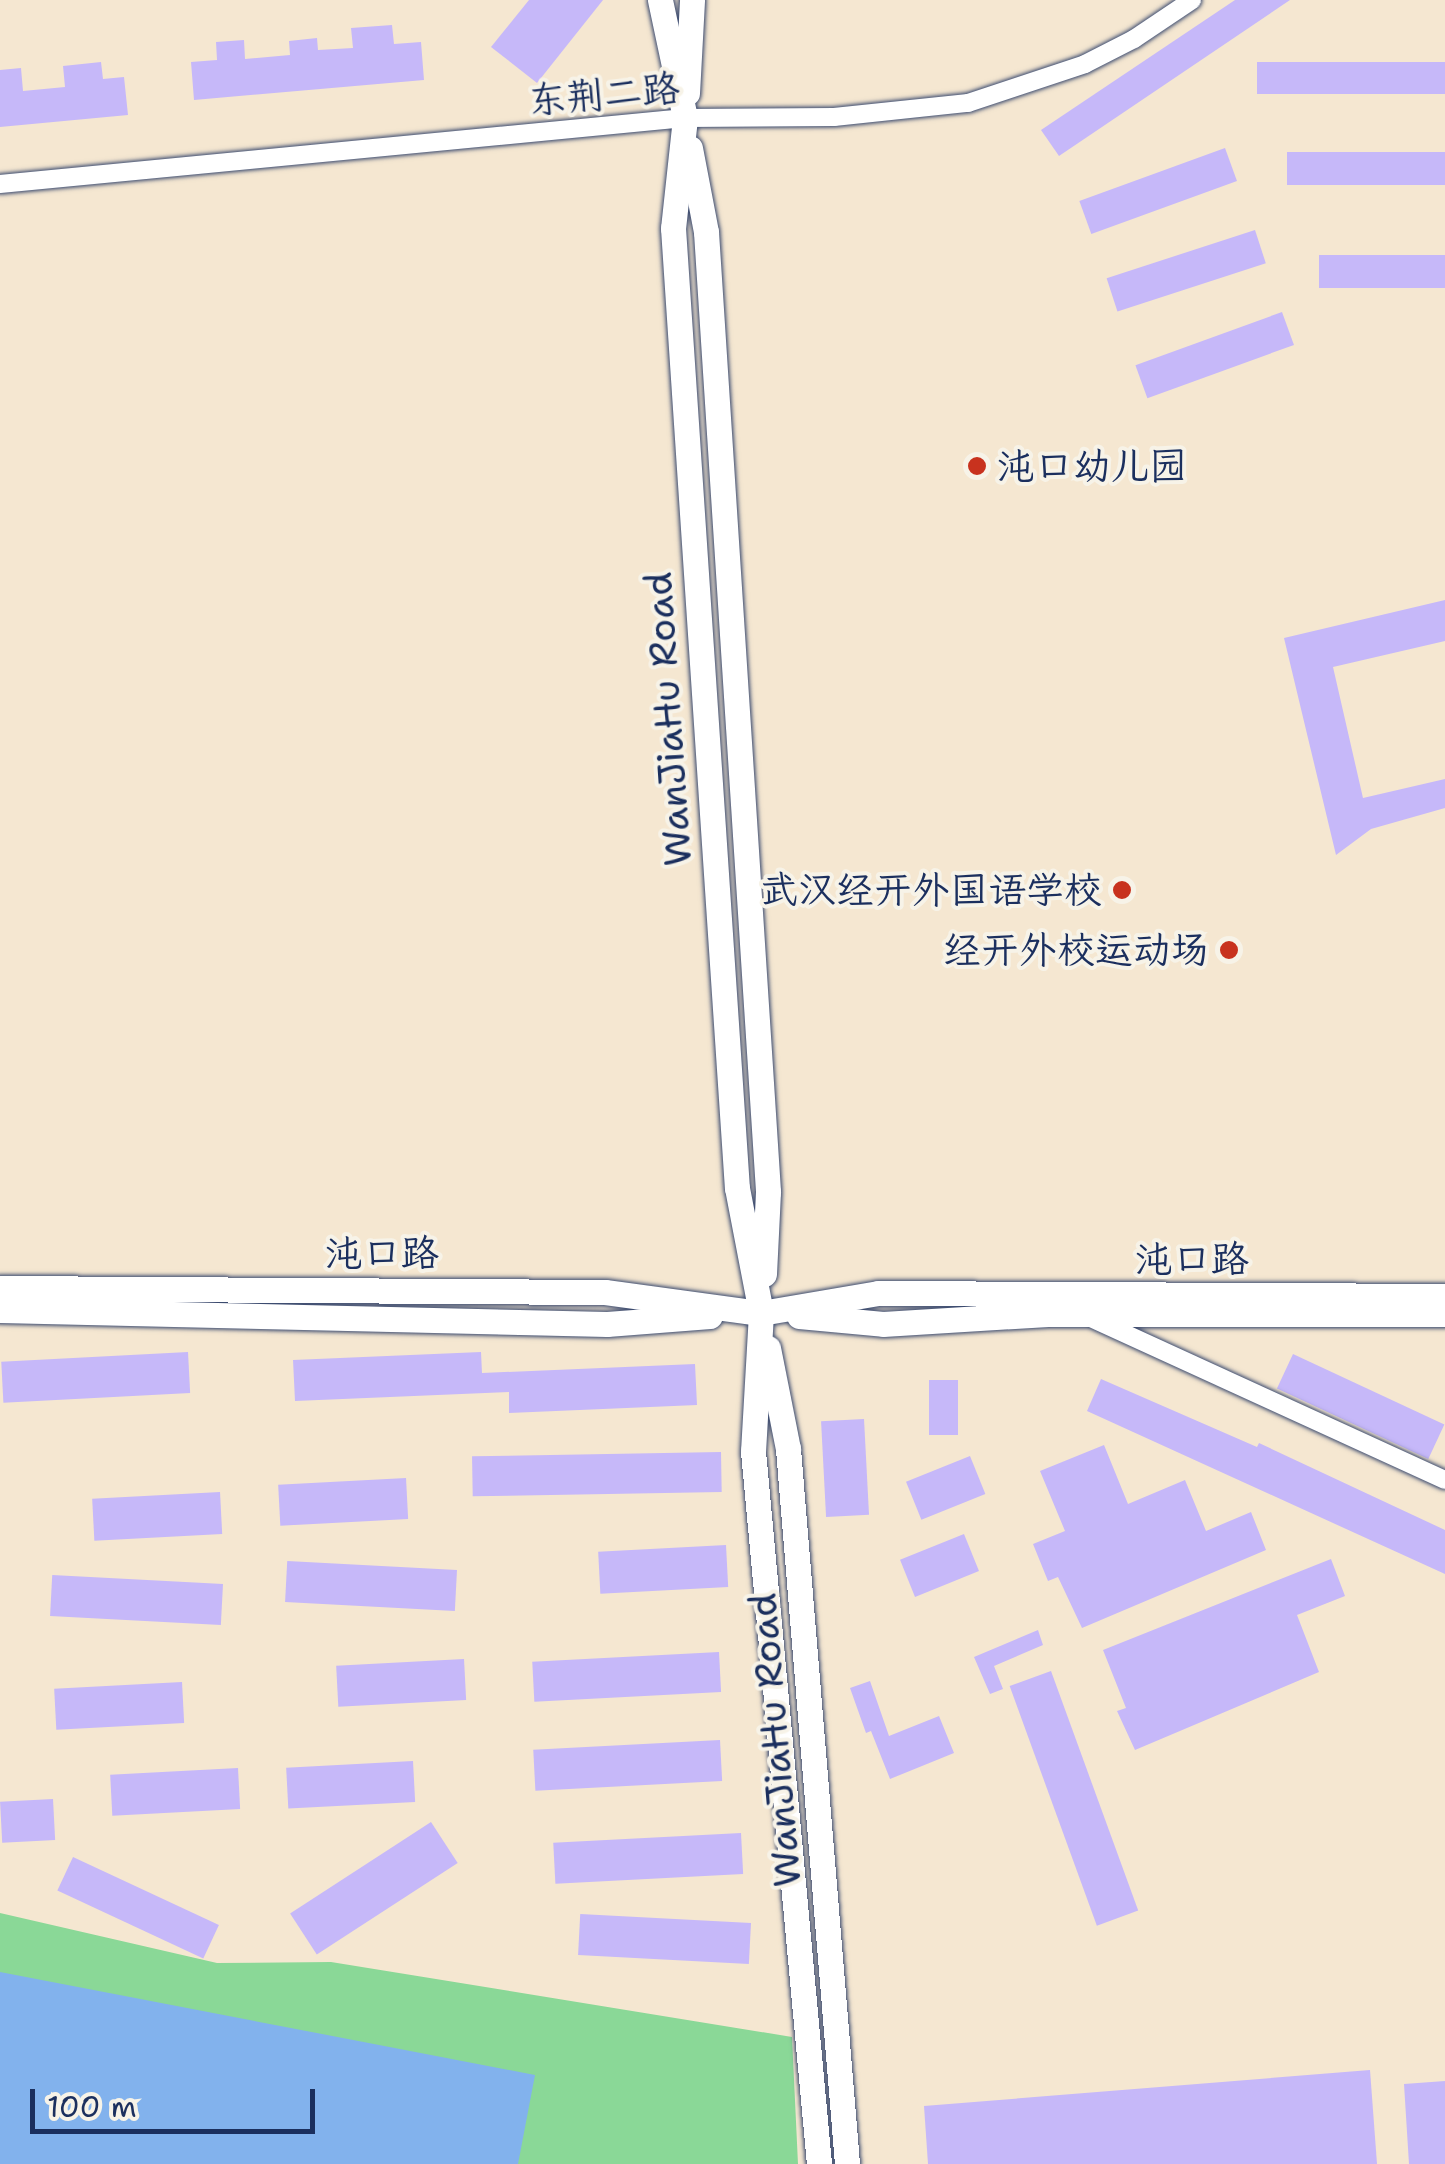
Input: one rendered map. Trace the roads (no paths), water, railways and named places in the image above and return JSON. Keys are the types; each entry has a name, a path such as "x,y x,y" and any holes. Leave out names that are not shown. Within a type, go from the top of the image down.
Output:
{"main road":[{"name":"WanJiaHu Road","path":"660,0 706,232 768,1192 752,1451 819,2164"},
{"name":"WanJiaHu Road","path":"684,118 692,0"},
{"name":"沌口路","path":"0,1288 606,1292 761,1312"},
{"name":"沌口路","path":"0,1310 607,1324 761,1312 878,1293 1092,1307 1445,1314"},
{"name":"沌口路","path":"1092,1307 1445,1296"},
{"name":"WanJiaHu Road","path":"761,1312 788,1449 847,2164"}],"street":[{"name":"东荆二路","path":"0,184 684,118 834,116 968,102 1085,64 1192,0"},
{"path":"1092,1307 1445,1480"}],"water":[{"path":"0,1972 535,2075 518,2164 0,2164"}],"place":[{"name":"沌口幼儿园","path":"977,466"},
{"name":"武汉经开外国语学校","path":"1122,890"},
{"name":"经开外校运动场","path":"1229,950"}]}
